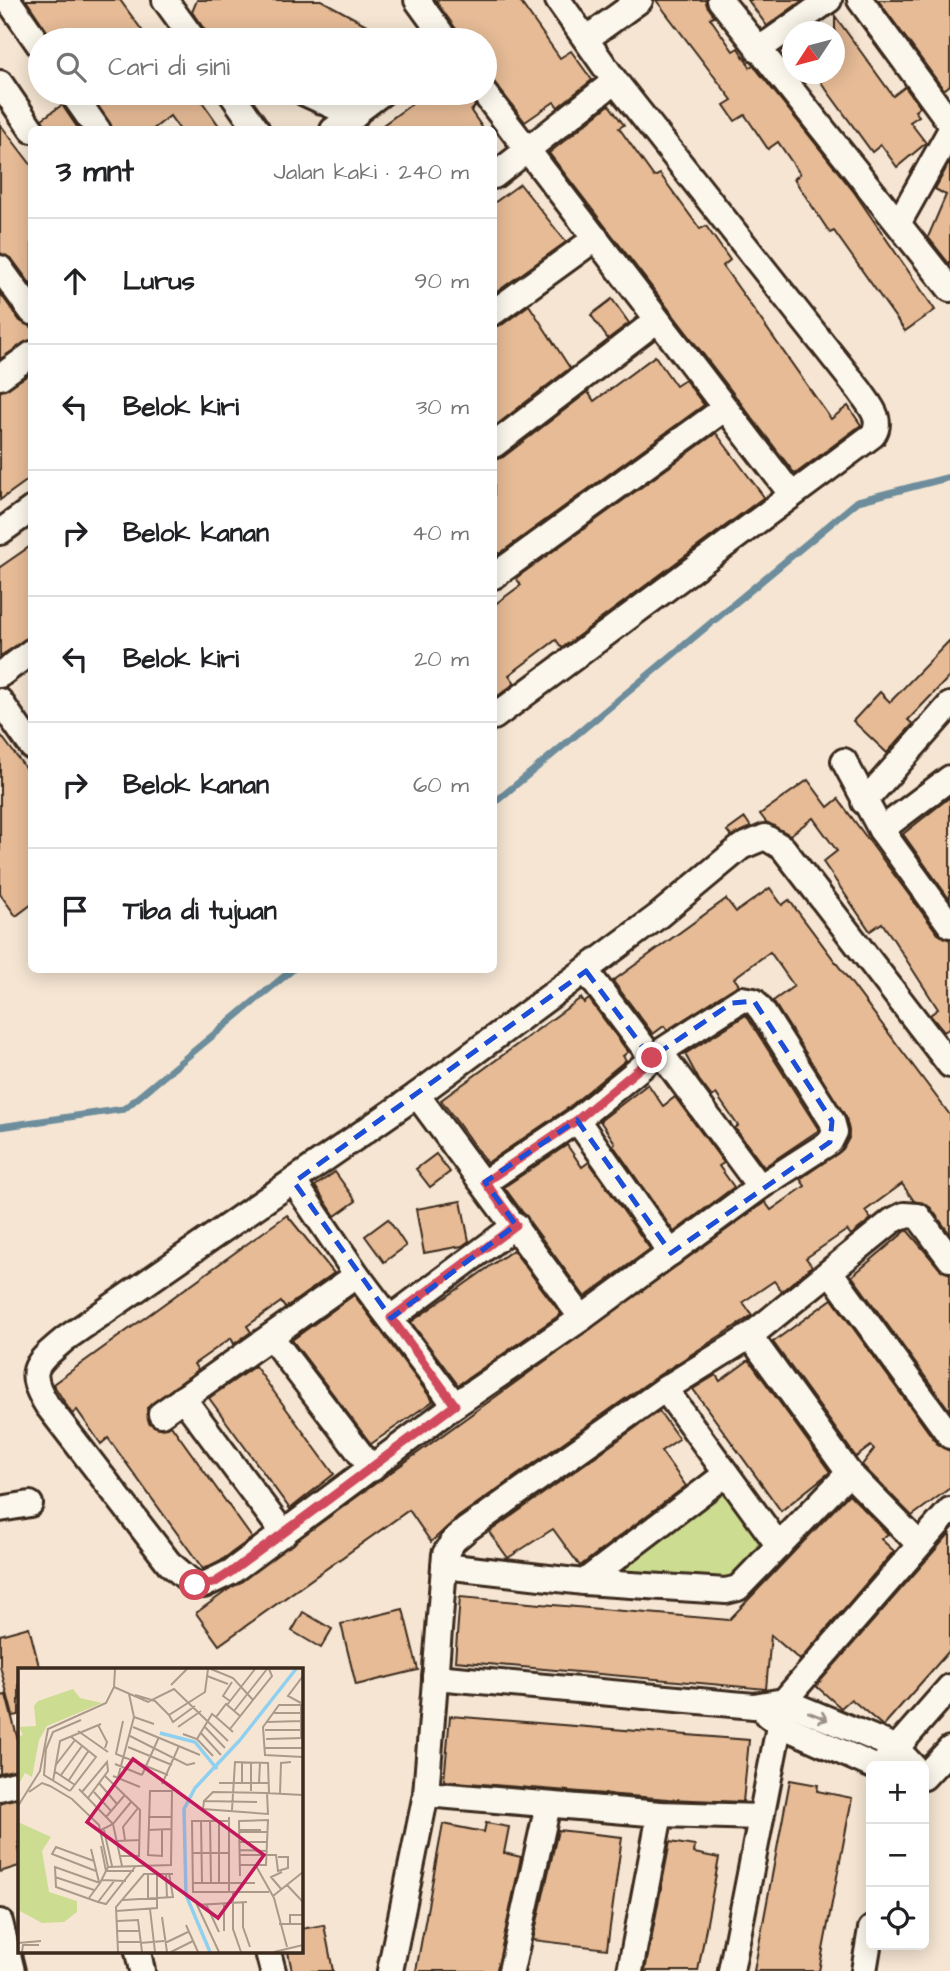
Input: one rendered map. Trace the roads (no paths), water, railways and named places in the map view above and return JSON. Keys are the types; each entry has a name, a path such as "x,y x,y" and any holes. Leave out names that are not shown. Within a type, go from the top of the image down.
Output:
{"street":[{"path":"8,0 28,29"},
{"path":"402,0 422,7 437,28"},
{"path":"497,715 877,430 877,417 860,391 615,81 558,0"},
{"path":"586,39 640,0"},
{"path":"720,0 950,289"},
{"path":"758,50 829,0"},
{"path":"860,0 950,122"},
{"path":"168,1 186,28"},
{"path":"497,174 615,81"},
{"path":"0,83 29,126"},
{"path":"80,105 95,126"},
{"path":"239,105 254,126"},
{"path":"331,105 355,116"},
{"path":"339,126 368,105"},
{"path":"493,105 792,495"},
{"path":"899,222 950,131"},
{"path":"497,310 596,238"},
{"path":"0,268 28,306"},
{"path":"497,443 656,321"},
{"path":"0,377 28,357"},
{"path":"497,574 724,408"},
{"path":"0,532 28,512"},
{"path":"0,675 28,654"},
{"path":"0,701 28,741"},
{"path":"864,802 950,705"},
{"path":"844,761 881,830 949,923"},
{"path":"881,830 950,778"},
{"path":"485,1182 577,1120 656,1055 742,999 754,1001 762,1010 832,1121 835,1132 830,1142 760,1187 582,1318 455,1405 284,1534 214,1583 195,1585 187,1580 169,1563 47,1405 37,1388 34,1373 37,1363 65,1339 417,1095 586,971 741,847 765,837 772,839 798,866 950,1065"},
{"path":"586,971 760,1187"},
{"path":"417,1095 485,1182 582,1318"},
{"path":"577,1120 671,1253"},
{"path":"294,1182 358,1275 455,1405"},
{"path":"390,1971 426,1794 444,1566 449,1546 467,1529 665,1389 750,1336 892,1221 911,1214 927,1224 950,1259"},
{"path":"391,1318 516,1225"},
{"path":"831,1273 950,1436"},
{"path":"161,1414 358,1275"},
{"path":"750,1336 849,1473 919,1544"},
{"path":"271,1337 372,1469"},
{"path":"665,1389 779,1546"},
{"path":"183,1398 284,1534"},
{"path":"444,1566 584,1582 726,1591 745,1583 849,1473"},
{"path":"584,1582 726,1474"},
{"path":"0,1509 30,1504"},
{"path":"730,1971 781,1713 950,1510"},
{"path":"435,1676 754,1706 781,1713 888,1757 950,1687"},
{"path":"781,1713 866,1762"},
{"path":"929,1772 950,1749"},
{"path":"0,1788 18,1783"},
{"path":"426,1794 660,1814 760,1817"},
{"path":"511,1971 548,1805"},
{"path":"630,1971 660,1814"},
{"path":"0,1922 12,1971"},
{"path":"864,1971 868,1950"},
{"path":"269,1954 273,1971"}],"waterway":[{"path":"497,801 858,501 950,477"},
{"path":"0,1127 124,1109 288,973"}]}
